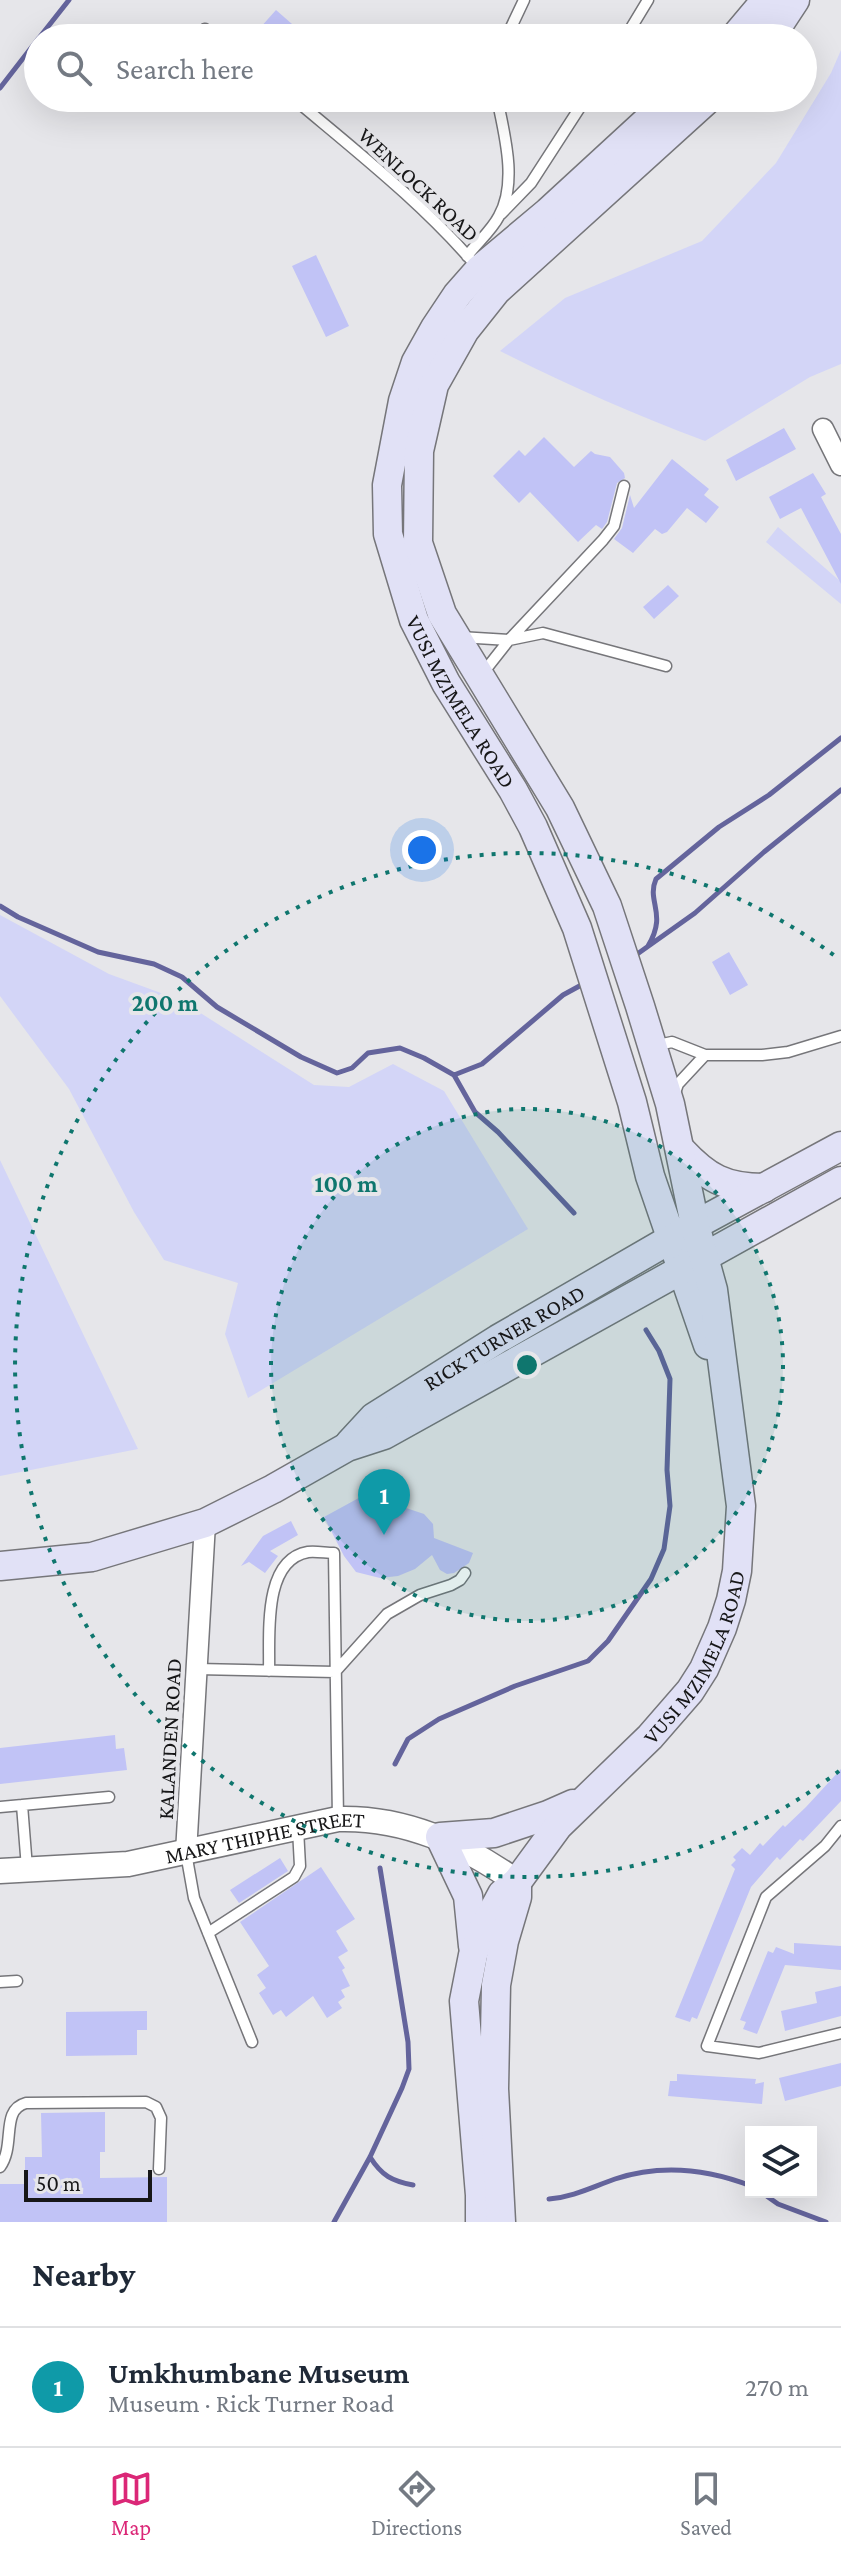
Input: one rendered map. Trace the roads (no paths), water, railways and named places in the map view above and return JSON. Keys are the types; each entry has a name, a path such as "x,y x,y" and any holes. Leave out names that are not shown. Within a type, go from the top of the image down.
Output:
{"main road":[{"path":"746,24 766,0"},
{"path":"779,24 795,0"},
{"name":"VUSI MZIMELA ROAD","path":"657,112 548,212 473,263 416,362 403,401 387,485 388,534 414,620 446,683 533,827 577,928 632,1102 650,1176 684,1232 694,1262 704,1334 723,1380"},
{"name":"VUSI MZIMELA ROAD","path":"684,1232 681,1150 670,1104 607,906 554,797 442,614 418,543 419,451 434,385 465,330 496,291 694,112"},
{"name":"RICK TURNER ROAD","path":"347,1447 374,1417 498,1339 841,1146"},
{"path":"681,1150 696,1166 726,1185 765,1188"},
{"path":"629,1263 648,1227 651,1213 650,1176"},
{"name":"RICK TURNER ROAD","path":"0,1566 92,1557 205,1523 347,1447 384,1435 841,1181"},
{"name":"VUSI MZIMELA ROAD","path":"480,2222 464,2001 473,1955 497,1901 517,1882 558,1826 672,1713 704,1669 722,1628 737,1571 741,1506 735,1443 723,1380 713,1290 694,1262"},
{"path":"641,1293 672,1303 704,1334"},
{"path":"473,1955 468,1896 440,1837 494,1833 584,1799"},
{"name":"VUSI MZIMELA ROAD","path":"501,2222 494,2089 495,1996 504,1941 517,1897 517,1882"}],"street":[{"path":"823,429 841,465"},
{"name":"KALANDEN ROAD","path":"186,1853 205,1523"},
{"name":"MARY THIPHE STREET","path":"0,1871 128,1864 338,1819 390,1822 440,1837 475,1853 517,1882"}],"lane":[{"path":"513,24 524,0"},
{"path":"633,24 648,0"},
{"name":"WENLOCK ROAD","path":"309,112 413,200 473,263"},
{"path":"500,112 506,139 508,187 500,216"},
{"path":"473,263 500,216 531,183 577,112"},
{"path":"481,675 509,640 614,526 624,486"},
{"path":"457,637 509,640 543,633 666,666"},
{"path":"652,1047 672,1042 705,1055 762,1055 788,1052 841,1036"},
{"path":"670,1104 678,1084 705,1055"},
{"path":"269,1671 271,1610 277,1577 289,1561 307,1552 334,1553 338,1819"},
{"path":"197,1669 335,1672 387,1614 420,1595 451,1585 465,1573"},
{"path":"0,1807 109,1797"},
{"path":"22,1805 28,1870"},
{"path":"841,1826 825,1846 766,1897 707,2046 759,2053 841,2033"},
{"path":"208,1933 294,1877 300,1866 298,1827"},
{"name":"KALANDEN ROAD","path":"186,1853 194,1898 252,2042"},
{"path":"0,1982 17,1981"},
{"path":"0,2167 5,2158 6,2114 12,2106 26,2103 146,2102 156,2107 161,2118 159,2169"}],"waterway":[{"path":"50,24 69,0"},
{"path":"0,88 24,57"},
{"path":"648,946 656,925 653,895 656,879 719,827 769,795 841,738"},
{"path":"633,957 695,913 841,790"},
{"path":"0,906 98,952 154,964 182,977 217,1007 301,1057 337,1073 352,1068 368,1053 400,1048 454,1075 482,1064 563,995 585,983"},
{"path":"454,1075 475,1112 498,1132 574,1213"},
{"path":"395,1764 408,1739 439,1719 515,1686 588,1661 608,1641 651,1579 664,1549 670,1506 667,1470 670,1379 659,1351 646,1330"},
{"path":"334,2222 370,2157 409,2069 408,2042 380,1868"},
{"path":"370,2157 388,2177 413,2185"},
{"path":"549,2199 649,2171 701,2172 745,2184"},
{"path":"770,2198 826,2222"}],"place":[{"name":"Umkhumbane Museum","path":"384,1535"}]}
